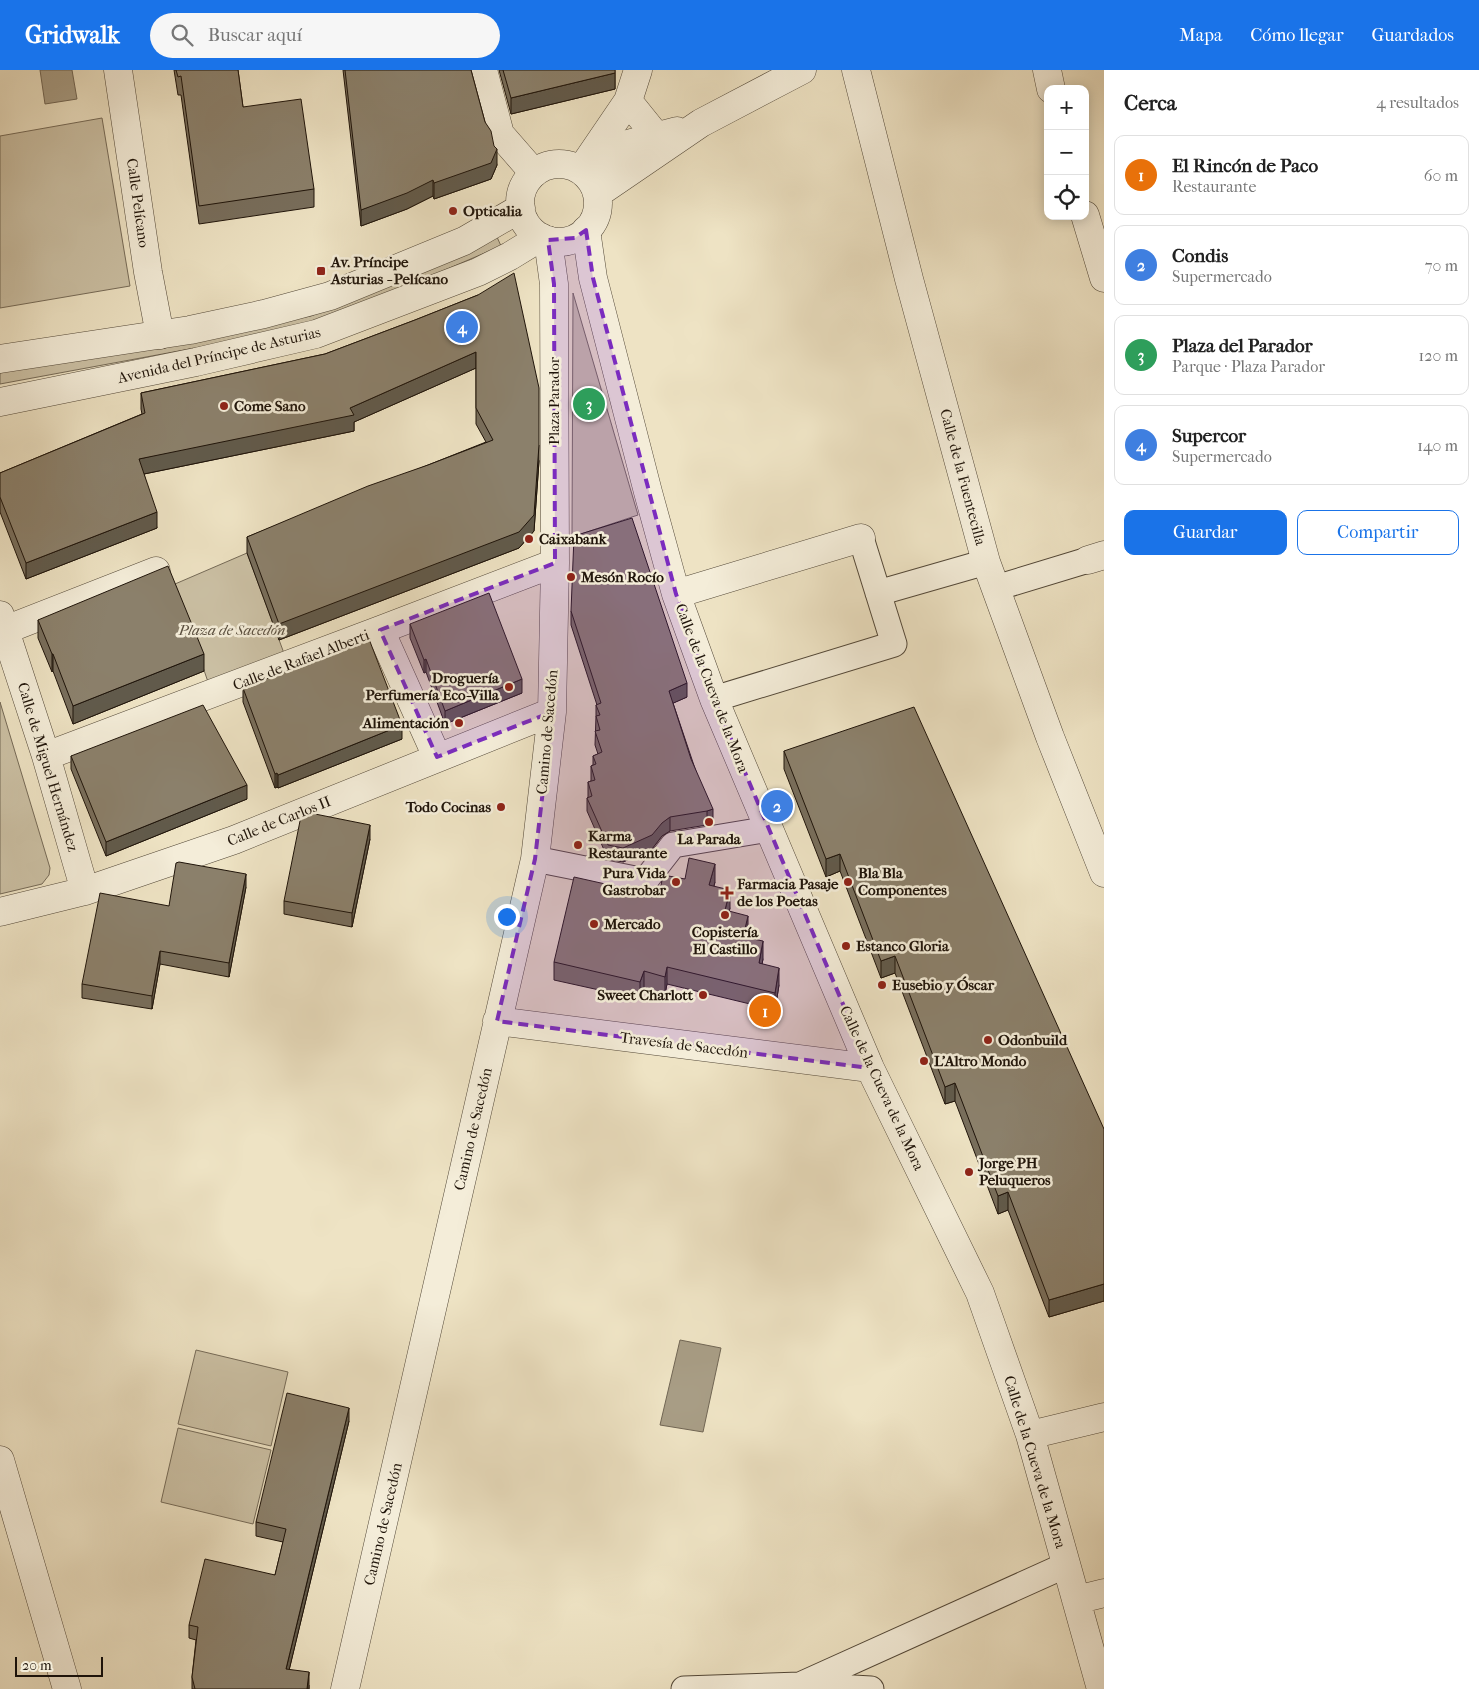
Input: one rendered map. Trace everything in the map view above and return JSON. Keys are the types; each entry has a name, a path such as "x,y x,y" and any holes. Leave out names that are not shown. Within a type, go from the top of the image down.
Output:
{"street":[{"name":"Calle Pelícano","path":"118,70 148,272 160,335"},
{"path":"483,70 500,134 534,173"},
{"path":"587,179 628,101 638,70"},
{"path":"587,179 701,123 802,70"},
{"name":"Calle de la Fuentecilla","path":"856,70 909,279 986,562 1050,737 1104,873"},
{"path":"1047,70 1050,85"},
{"path":"628,101 657,137"},
{"path":"587,179 620,146 701,123"},
{"path":"568,164 587,179 598,207 594,220 586,230 575,238 562,241 545,239 531,230 524,220 521,208 521,195 525,183 534,173 550,165 568,164"},
{"name":"Avenida del Príncipe de Asturias","path":"0,359 160,335 264,314 330,296 464,241 521,208"},
{"path":"1086,220 1104,278"},
{"name":"Calle de la Cueva de la Mora","path":"586,230 593,278 676,594 714,699 870,1068 980,1293 1030,1436 1101,1689"},
{"name":"Avenida del Príncipe de Asturias","path":"0,402 196,362 316,334 478,272 545,239"},
{"name":"Plaza Parador","path":"545,239 554,284 555,563"},
{"path":"676,594 861,538 894,644 714,699"},
{"path":"996,588 1096,557"},
{"path":"878,593 986,562"},
{"name":"Calle de Rafael Alberti","path":"46,756 555,563"},
{"name":"Camino de Sacedón","path":"345,1689 535,859 552,712 555,563"},
{"path":"2,622 156,571"},
{"name":"Calle de Miguel Hernández","path":"2,622 46,756 85,890"},
{"path":"380,630 437,757"},
{"name":"Calle de Carlos II","path":"0,912 85,890 234,840 552,712"},
{"path":"535,859 645,881 673,845 769,829"},
{"name":"Travesía de Sacedón","path":"498,1021 870,1068"},
{"path":"1030,1436 1104,1417"},
{"path":"2,1471 68,1689"},
{"path":"800,1685 1066,1564"},
{"path":"1076,1600 1104,1593"},
{"path":"684,1689 800,1685 871,1689"}],"highlighted area":[{"path":"586,230 593,278 676,594 714,699 870,1068 497,1021 535,859 552,712 437,757 380,630 555,563 554,284 548,240 575,238"}],"green space":[{"path":"102,118 130,286 0,308 0,136"},
{"path":"497,237 501,246 314,326 0,384 0,369 311,316"},
{"path":"573,293 638,515 572,537"},
{"name":"Plaza de Sacedón","path":"247,553 285,656 209,685 175,584"},
{"path":"0,702 50,868 49,875 42,884 0,894"},
{"path":"196,1350 288,1372 271,1446 178,1424"},
{"path":"178,1428 271,1450 253,1524 161,1502"}],"shaded area":[{"path":"40,70 72,70 77,99 45,104"},
{"path":"680,1340 721,1348 703,1432 660,1425"}],"building":[{"path":"176,70 238,70 243,107 301,99 314,189 199,206 181,76 178,77"},
{"path":"345,70 471,70 485,122 491,131 494,146 497,149 491,163 434,183 433,180 407,193 361,210"},
{"path":"503,70 615,70 615,73 511,98"},
{"path":"514,273 539,388 539,445 534,515 519,532 279,624 247,537 368,486 493,440 476,408 476,352 350,408 354,415 139,459 157,512 26,563 0,497 0,473 145,413 141,393 325,354 478,295"},
{"path":"632,518 687,683 669,691 691,759 713,809 670,817 652,835 623,848 608,845 587,798 592,796 588,782 595,780 591,766 596,764 593,756 602,752 595,731 600,730 596,716 600,715 596,705 601,703 571,611 574,536"},
{"path":"168,566 204,654 73,706 38,620"},
{"path":"489,593 522,679 445,711 426,659 424,660 410,624"},
{"path":"369,639 402,725 278,775 277,773 275,774 243,688"},
{"path":"203,705 247,785 106,842 71,756"},
{"name":"Odonbuild","path":"914,707 1104,1129 1104,1284 1049,1300 1008,1192 998,1196 955,1083 945,1087 895,956 881,961 840,854 826,859 784,751"},
{"path":"310,813 370,825 352,913 284,901 301,816"},
{"path":"689,858 715,864 709,885 730,890 725,910 748,916 743,937 763,941 759,963 779,968 775,993 667,967 665,977 644,971 640,982 554,962 574,877 659,896 663,875 685,879"},
{"path":"176,863 246,874 229,963 160,951 152,996 82,984 100,893 169,906"},
{"path":"287,1393 349,1408 286,1669 309,1672 307,1689 195,1689 192,1677 198,1627 189,1625 205,1559 275,1575 286,1529 256,1522"}],"place":[{"name":"Opticalia","path":"453,211"},
{"name":"Av. Príncipe Asturias - Pelícano","path":"321,271"},
{"name":"Supercor","path":"462,327"},
{"name":"Plaza del Parador","path":"589,404"},
{"name":"Come Sano","path":"224,406"},
{"name":"Caixabank","path":"529,539"},
{"name":"Mesón Rocío","path":"571,577"},
{"name":"Droguería Perfumería Eco-Villa","path":"509,687"},
{"name":"Alimentación","path":"459,723"},
{"name":"Condis","path":"777,806"},
{"name":"Todo Cocinas","path":"501,807"},
{"name":"La Parada","path":"709,822"},
{"name":"Karma Restaurante","path":"578,845"},
{"name":"Pura Vida Gastrobar","path":"676,882"},
{"name":"Bla Bla Componentes","path":"848,882"},
{"name":"Farmacia Pasaje de los Poetas","path":"727,893"},
{"name":"Copistería El Castillo","path":"725,915"},
{"name":"Mercado","path":"594,924"},
{"name":"Estanco Gloria","path":"846,946"},
{"name":"Eusebio y Óscar","path":"882,985"},
{"name":"Sweet Charlott","path":"703,995"},
{"name":"El Rincón de Paco","path":"765,1011"},
{"name":"Odonbuild","path":"988,1040"},
{"name":"L'Altro Mondo","path":"924,1061"},
{"name":"Jorge PH Peluqueros","path":"969,1172"}]}
